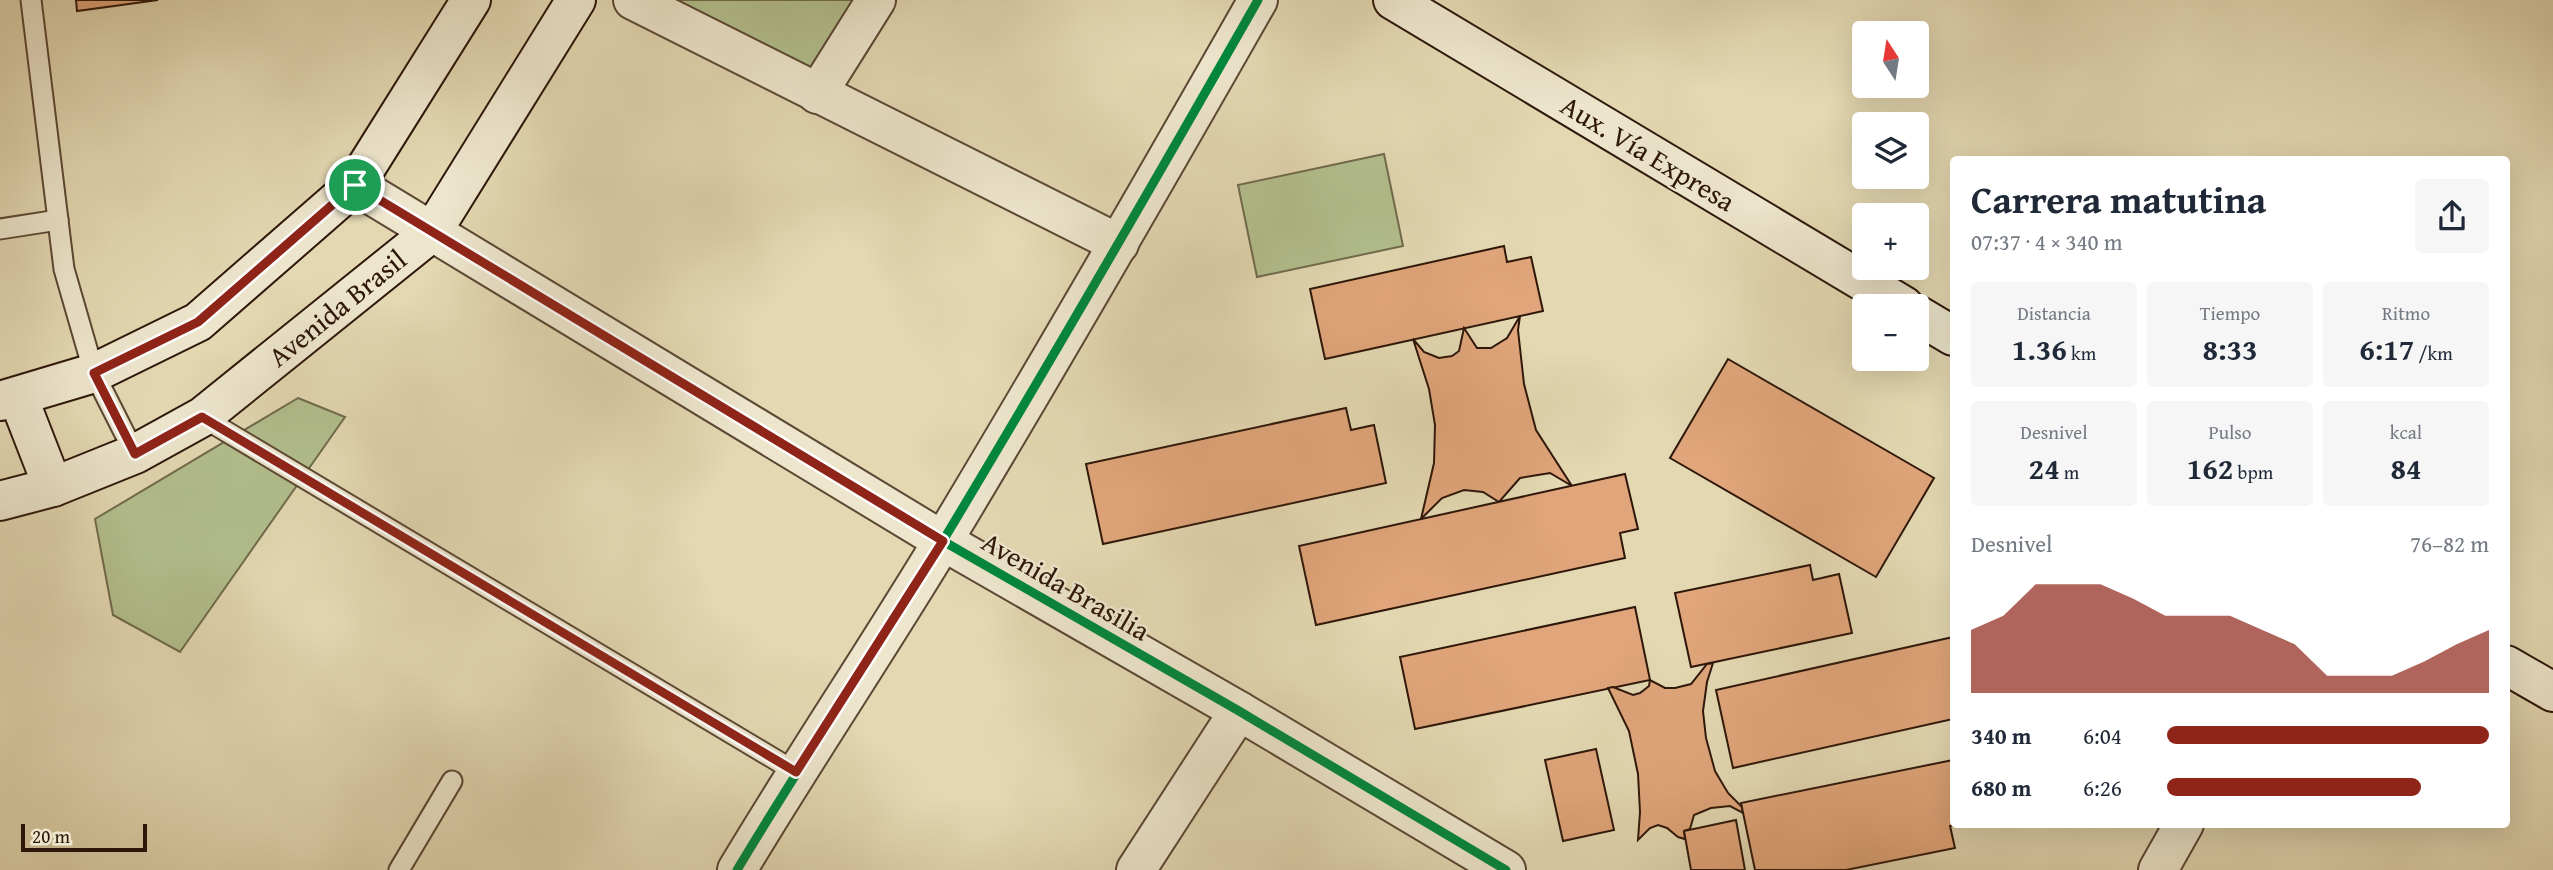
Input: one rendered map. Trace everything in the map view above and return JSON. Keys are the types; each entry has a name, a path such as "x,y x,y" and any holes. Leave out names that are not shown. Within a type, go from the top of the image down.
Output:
{"street":[{"path":"53,487 9,399 94,373 198,322 355,185 471,0"},
{"name":"Avenida Brasil","path":"0,501 53,487 135,454 202,417 432,232 576,0"},
{"path":"633,0 1119,244"},
{"path":"817,94 876,0"},
{"path":"737,870 943,541 1119,244 1258,0"},
{"name":"Aux. Vía Expresa","path":"1393,0 1884,294"},
{"name":"Avenida Brasilia","path":"355,185 943,541 1239,711 1506,870"},
{"path":"1929,322 1950,334"},
{"path":"2510,667 2553,692"},
{"path":"1136,870 1239,711"},
{"path":"2158,870 2182,828"}],"lane":[{"path":"31,0 64,269 94,373 135,454"},
{"path":"0,229 58,220"},
{"path":"202,417 796,772"},
{"path":"399,870 452,781"}],"green space":[{"path":"660,0 854,0 806,80"},
{"path":"1384,154 1403,246 1257,277 1238,185"},
{"path":"298,398 345,417 180,652 113,615 95,519"}],"building":[{"path":"76,0 158,0 77,11"},
{"path":"1504,246 1507,262 1531,257 1543,311 1325,359 1310,289"},
{"path":"1520,316 1518,330 1524,384 1536,430 1572,486 1550,473 1520,478 1499,502 1483,492 1464,490 1442,498 1421,519 1434,463 1435,425 1429,389 1413,339 1424,352 1439,358 1452,356 1459,351 1464,328 1477,348 1491,348 1507,338"},
{"path":"1728,359 1934,478 1876,577 1670,458"},
{"path":"1346,408 1351,430 1374,425 1386,483 1103,544 1086,464"},
{"path":"1625,474 1638,529 1620,533 1625,558 1316,625 1299,546"},
{"path":"1810,565 1813,580 1839,574 1852,633 1691,667 1675,593"},
{"path":"1635,607 1650,680 1415,729 1400,657"},
{"path":"1950,638 1950,720 1733,768 1716,690"},
{"path":"1713,663 1703,711 1706,738 1715,771 1728,793 1742,807 1743,813 1730,806 1711,808 1694,815 1690,829 1684,831 1685,839 1658,825 1650,828 1638,840 1638,774 1629,731 1608,688 1613,687 1633,695 1649,686 1650,680 1665,688 1675,688 1691,684 1707,664"},
{"path":"1596,749 1614,830 1563,841 1545,760"},
{"path":"1950,761 1950,828 1955,848 1846,870 1755,870 1741,803"},
{"path":"1736,820 1745,870 1691,870 1684,831"}],"cycle path":[{"path":"737,870 944,539 1258,0"},
{"path":"355,185 943,541 1239,711 1506,870"}],"route":[{"path":"355,185 943,541 796,772 202,417 135,454 94,373 198,322 355,185"}]}
